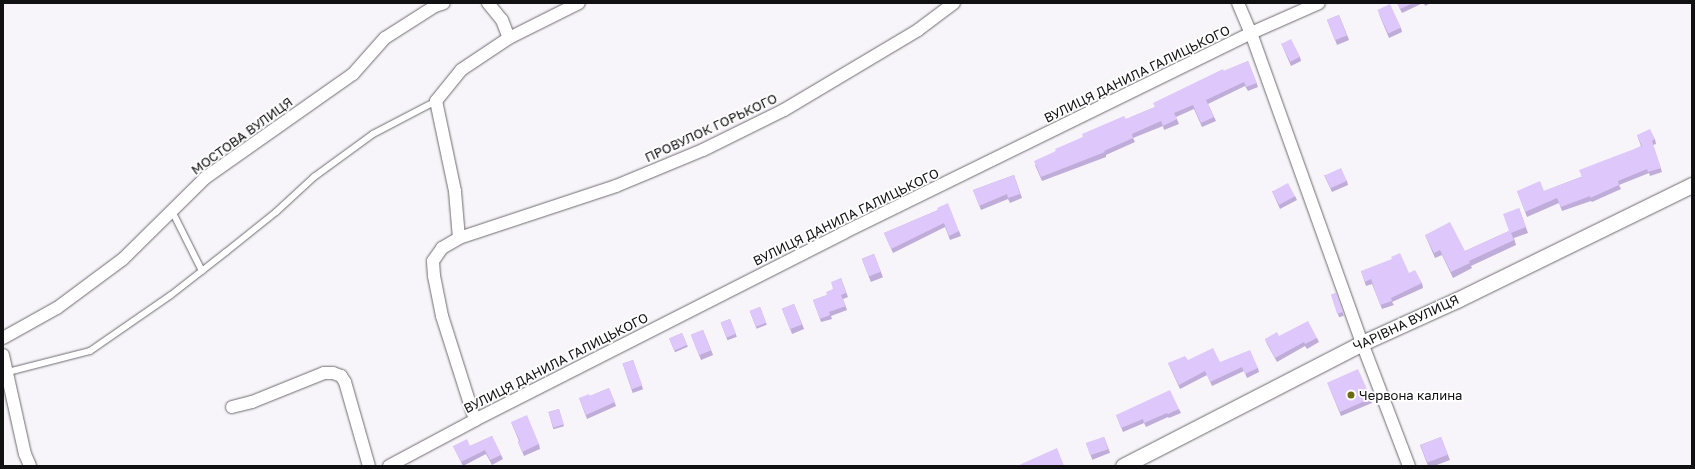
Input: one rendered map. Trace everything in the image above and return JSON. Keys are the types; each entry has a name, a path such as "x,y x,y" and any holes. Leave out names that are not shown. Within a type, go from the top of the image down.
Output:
{"street":[{"name":"МОСТОВА ВУЛИЦЯ","path":"3,338 57,308 117,263 205,178 353,74 385,38 435,6 444,3"},
{"path":"488,3 502,20 509,38"},
{"path":"459,238 455,191 436,101 461,70 509,38 578,3"},
{"name":"ПРОВУЛОК ГОРЬКОГО","path":"475,420 442,316 434,276 433,262 442,248 459,238 616,186 709,146 784,110 918,30 954,3"},
{"path":"1238,3 1251,33 1362,343 1409,466"},
{"name":"ВУЛИЦЯ ДАНИЛА ГАЛИЦЬКОГО","path":"389,466 475,420 843,233 1251,33 1319,3"},
{"name":"ЧАРІВНА ВУЛИЦЯ","path":"1123,466 1362,343 1457,300 1692,185"},
{"path":"3,355 25,454 30,466"},
{"path":"232,407 252,402 324,373 334,373 340,376 345,382 369,466"}],"lane":[{"path":"8,372 90,351 202,270 276,212 314,178 373,134 436,101"},
{"path":"172,211 202,270"}],"building":[{"path":"1397,3 1413,3 1400,9"},
{"path":"1390,4 1401,28 1388,33 1377,10"},
{"path":"1339,15 1347,36 1335,40 1327,20"},
{"path":"1291,39 1300,57 1290,62 1281,44"},
{"path":"1248,61 1257,83 1246,87 1244,82 1206,100 1214,117 1201,123 1193,105 1174,113 1177,119 1163,126 1161,121 1132,134 1133,138 1104,151 1105,152 1041,177 1034,161 1056,151 1055,149 1083,137 1082,134 1124,116 1126,119 1155,107 1153,103 1223,69 1224,71"},
{"path":"1650,129 1655,139 1652,141 1661,168 1648,172 1647,169 1618,181 1619,185 1590,198 1590,196 1561,207 1557,198 1525,212 1517,191 1540,181 1544,191 1582,177 1579,170 1642,146 1637,135"},
{"path":"1341,168 1347,181 1331,188 1325,176"},
{"path":"1014,175 1020,194 1008,198 1007,194 979,206 973,190"},
{"path":"1288,183 1295,196 1279,205 1272,191"},
{"path":"948,203 959,231 949,236 944,223 891,249 884,233 938,210 937,208"},
{"path":"1519,208 1526,227 1511,233 1514,240 1469,261 1470,263 1451,272 1440,250 1434,253 1425,235 1450,222 1465,251 1509,231 1503,214"},
{"path":"1400,253 1409,273 1415,270 1422,283 1391,298 1392,301 1380,305 1371,279 1365,282 1361,271 1392,259 1391,257"},
{"path":"874,254 881,272 869,276 862,259"},
{"path":"841,278 846,293 841,295 846,306 829,312 830,315 820,319 813,300 827,295 826,292 833,289 831,282"},
{"path":"1336,293 1343,312 1337,314 1331,295"},
{"path":"794,304 802,325 790,329 782,309"},
{"path":"760,307 766,323 756,327 750,311"},
{"path":"730,319 736,334 727,338 721,323"},
{"path":"1308,321 1317,338 1305,344 1304,342 1275,358 1265,339 1277,332 1279,336"},
{"path":"703,330 711,351 699,355 691,335"},
{"path":"682,333 687,345 674,350 669,338"},
{"path":"1213,348 1220,362 1250,350 1258,368 1245,374 1242,367 1210,382 1205,371 1179,385 1168,363 1185,356 1188,360"},
{"path":"633,360 642,385 632,389 623,364"},
{"name":"Червона калина","path":"1358,369 1371,398 1340,412 1327,383"},
{"path":"609,388 615,402 586,415 579,398 589,394 590,396"},
{"path":"1170,390 1179,409 1144,423 1143,419 1121,428 1116,415"},
{"path":"559,409 564,424 553,428 549,412"},
{"path":"527,415 539,444 522,452 518,442 520,441 511,422"},
{"path":"492,436 501,455 490,460 485,450 461,462 453,446 467,439 470,446"},
{"path":"1104,437 1108,449 1090,455 1086,443"},
{"path":"1441,437 1448,455 1427,463 1420,445"},
{"path":"1057,448 1064,466 1017,466"}],"place":[{"name":"Червона калина","path":"1351,395"}]}
